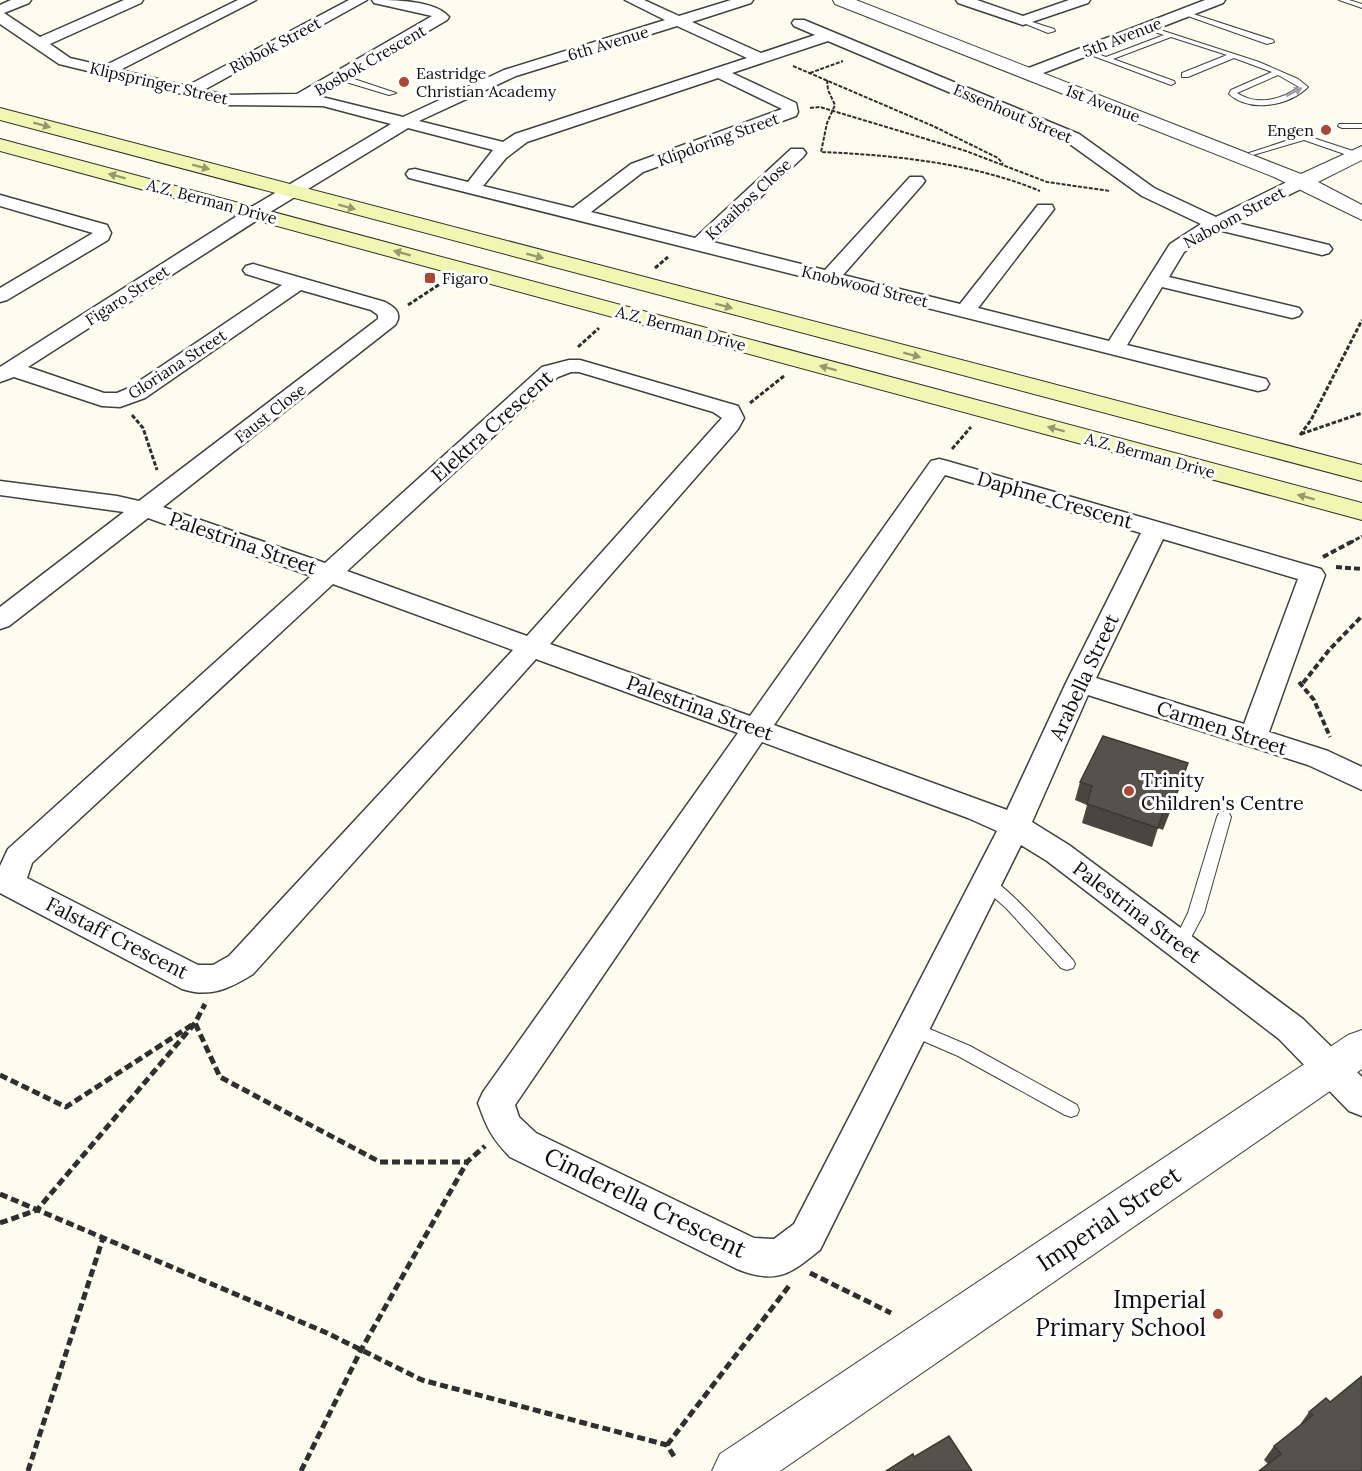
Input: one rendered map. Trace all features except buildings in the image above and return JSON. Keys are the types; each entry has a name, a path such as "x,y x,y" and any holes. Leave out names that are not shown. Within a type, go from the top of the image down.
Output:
{"main road":[{"name":"A.Z. Berman Drive","path":"0,114 1362,473"},
{"name":"A.Z. Berman Drive","path":"0,145 1362,512"}],"street":[{"path":"0,10 24,0"},
{"path":"38,44 136,0"},
{"path":"105,71 249,0"},
{"name":"Ribbok Street","path":"189,91 360,0"},
{"name":"Bosbok Crescent","path":"301,99 442,17 435,12 379,0"},
{"path":"632,0 764,57"},
{"name":"6th Avenue","path":"255,213 402,122 458,95 510,73 745,0"},
{"name":"1st Avenue","path":"841,0 1253,153 1306,179 1362,214"},
{"name":"1st Avenue","path":"860,0 1362,201"},
{"path":"963,0 1023,21 1083,0"},
{"name":"5th Avenue","path":"1033,71 1218,0"},
{"name":"Klipspringer Street","path":"0,17 65,61 227,100 323,101 505,148"},
{"name":"Essenhout Street","path":"799,23 1073,138 1148,192 1215,224 1322,249"},
{"path":"472,189 488,165 505,148 521,138 830,35"},
{"name":"Klipdoring Street","path":"577,214 637,168 790,112 790,107 782,101 718,72"},
{"name":"Kraaibos Close","path":"699,244 797,153"},
{"path":"1306,179 1359,154"},
{"name":"Knobwood Street","path":"416,174 1258,384"},
{"name":"Naboom Street","path":"1114,348 1177,248 1215,224 1306,179"},
{"path":"829,278 916,181"},
{"path":"965,311 1045,202"},
{"path":"0,213 9,203 100,230 102,233 101,237 0,296"},
{"name":"Figaro Street","path":"6,372 255,213"},
{"path":"253,270 378,306 388,312"},
{"path":"1156,280 1292,312"},
{"name":"Gloriana Street","path":"6,372 102,399 120,400 137,393 298,283"},
{"name":"Faust Close","path":"153,502 388,321 388,312"},
{"name":"Elektra Crescent","path":"329,573 550,372 569,366 602,372 730,411"},
{"path":"218,979 241,965 532,647 730,424 733,418 730,411"},
{"path":"505,1127 496,1103 939,466"},
{"name":"Daphne Crescent","path":"939,466 1312,575 1253,738"},
{"name":"Palestrina Street","path":"0,488 117,503 153,502 171,516 979,810 1015,826 1058,853 1291,1029 1346,1058 1362,1100"},
{"path":"0,620 153,502"},
{"name":"Arabella Street","path":"1015,826 1080,683 1155,530"},
{"name":"Falstaff Crescent","path":"218,979 194,979 9,883 19,857 329,573"},
{"name":"Carmen Street","path":"1080,683 1332,763 1362,779"},
{"path":"791,1264 807,1237 1015,826"},
{"name":"Imperial Street","path":"737,1471 1346,1058"},
{"name":"Cinderella Crescent","path":"505,1127 524,1145 751,1256 791,1264"}],"lane":[{"path":"1346,0 1362,6"},
{"path":"1184,13 1270,42"},
{"path":"1023,21 1051,31"},
{"path":"1148,27 1278,72 1299,81 1304,87 1268,103 1248,101 1233,94 1239,89 1278,72"},
{"path":"1107,59 1170,35"},
{"path":"1084,51 1171,83"},
{"path":"1185,75 1231,56"},
{"path":"339,77 392,93"},
{"path":"1342,126 1362,126"},
{"path":"1253,153 1294,138 1315,137 1359,154"},
{"path":"1180,945 1196,914 1224,817"},
{"path":"987,883 1011,904 1067,964"},
{"path":"913,1029 964,1051 1071,1110"}],"path":[{"path":"764,57 933,126 998,158 1006,166"},
{"path":"827,81 828,90 835,105 827,123 821,152 859,153 976,171 1018,182 1045,202"},
{"path":"820,107 966,151 1047,182 1114,192"},
{"path":"388,312 405,307 446,280"},
{"path":"1296,439 1332,382 1362,320"},
{"path":"569,366 571,354 603,323"},
{"path":"730,411 750,403 788,373"},
{"path":"120,400 143,428 152,451 153,502"},
{"path":"1301,434 1362,413"},
{"path":"939,466 973,424"},
{"path":"1335,550 1362,536"},
{"path":"1302,683 1330,649 1362,616"},
{"path":"1277,674 1302,683 1314,700 1328,734 1334,741"},
{"path":"0,1223 37,1210 195,1023 218,979"},
{"path":"0,1075 66,1107 195,1023"},
{"path":"195,1023 220,1077 380,1162 467,1162"},
{"path":"301,1471 361,1350 467,1162 505,1127"},
{"path":"0,1194 361,1350 423,1380 667,1445 675,1458"},
{"path":"28,1471 103,1238"},
{"path":"667,1445 791,1264 891,1313"}],"place":[{"name":"Eastridge Christian Academy","path":"404,82"},
{"name":"Engen","path":"1326,130"},
{"name":"Figaro","path":"430,278"},
{"name":"Trinity Children's Centre","path":"1129,791"},
{"name":"Imperial Primary School","path":"1218,1314"}]}
